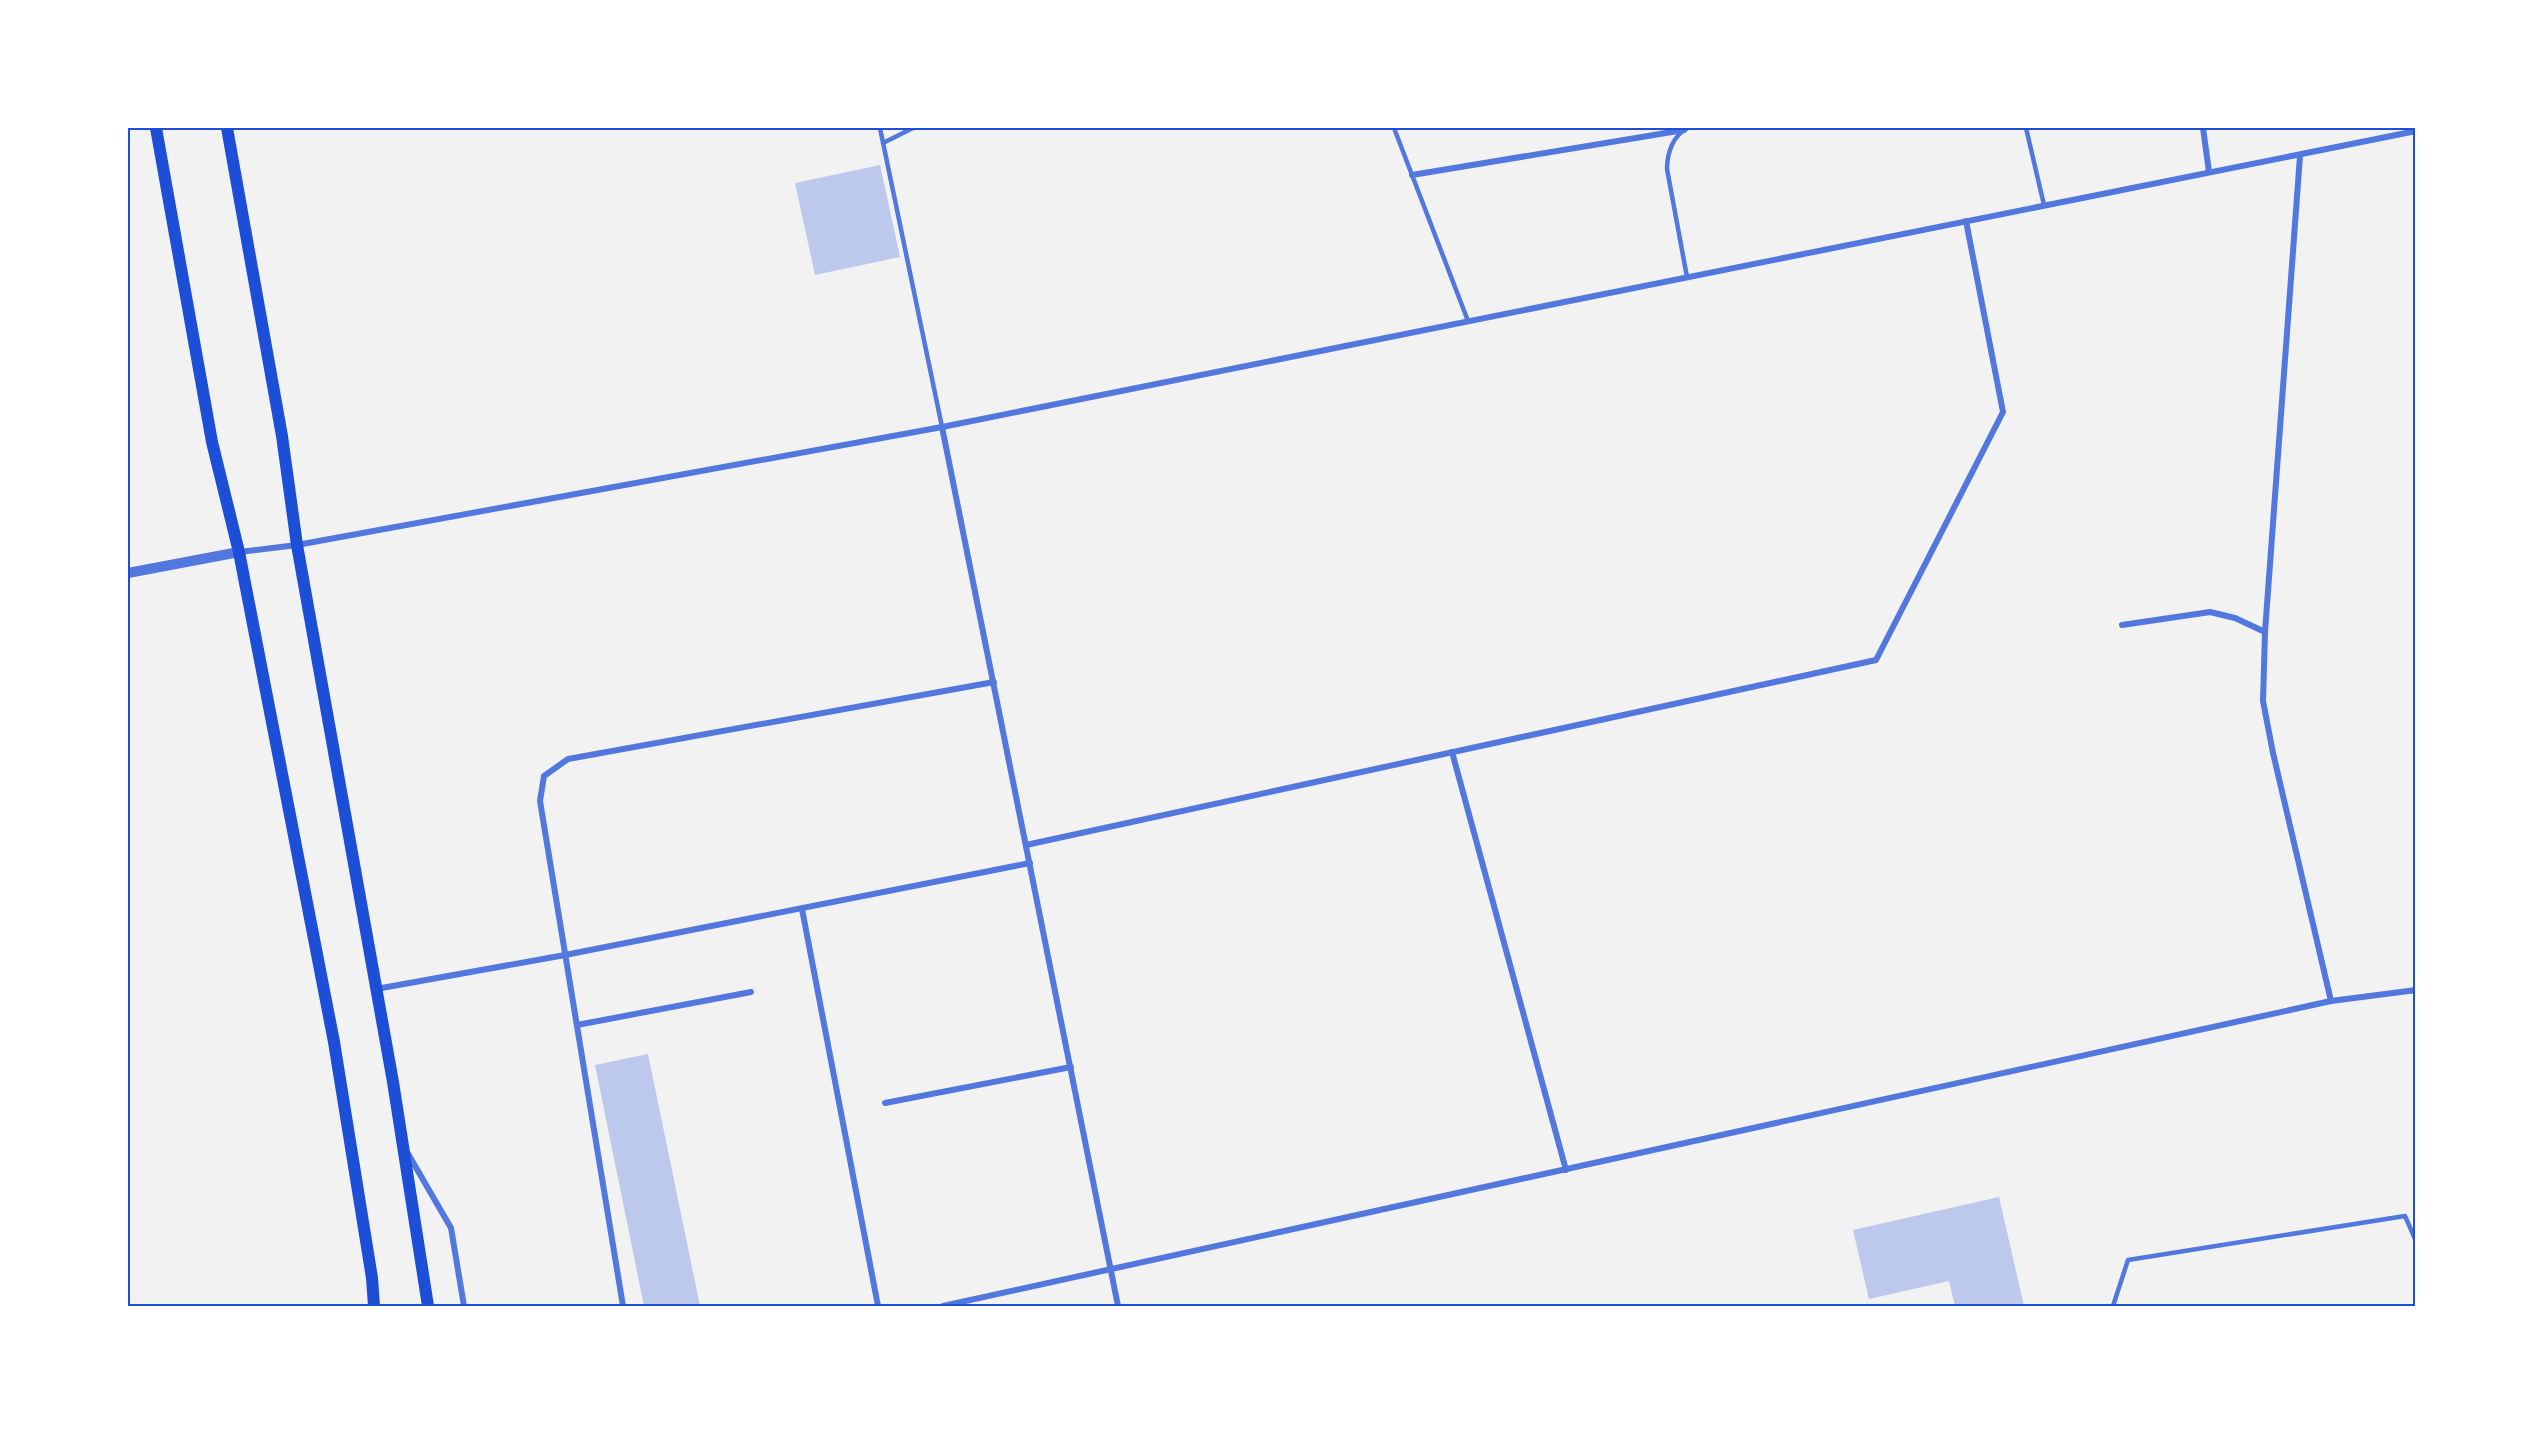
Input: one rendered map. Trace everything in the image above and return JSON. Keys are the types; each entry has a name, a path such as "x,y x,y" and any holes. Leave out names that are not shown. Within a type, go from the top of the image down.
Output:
{"main road":[{"path":"156,128 212,442 239,552 334,1042 372,1278 374,1306"},
{"path":"226,128 282,435 297,545 376,989 428,1306"}],"street":[{"path":"2203,128 2209,172"},
{"path":"1412,175 1686,129"},
{"path":"128,573 239,552 297,545 942,428 2415,131"},
{"path":"2300,156 2265,632 2264,701 2273,753 2331,1001"},
{"path":"1026,844 1876,660 2003,412 1966,221"},
{"path":"942,428 1118,1306"},
{"path":"2122,625 2210,612 2235,618 2265,632"},
{"path":"622,1306 540,801 544,776 568,759 994,682"},
{"path":"1452,753 1566,1170"},
{"path":"376,989 565,955 1030,863"},
{"path":"802,909 878,1306"},
{"path":"943,1306 1112,1271 2331,1001 2415,990"},
{"path":"577,1025 751,992"},
{"path":"885,1102 1071,1067"},
{"path":"402,1142 451,1228 464,1306"}],"lane":[{"path":"880,128 942,428"},
{"path":"883,143 913,128"},
{"path":"1394,128 1468,321"},
{"path":"2026,128 2044,205"},
{"path":"1686,129 1672,144 1667,157 1667,169 1687,277"},
{"path":"2113,1306 2128,1260 2404,1216 2415,1240"}],"building":[{"path":"880,165 900,257 815,275 795,183"},
{"path":"648,1054 700,1306 644,1306 595,1065"},
{"path":"1999,1197 2024,1306 1955,1306 1949,1281 1869,1299 1853,1230"}]}
